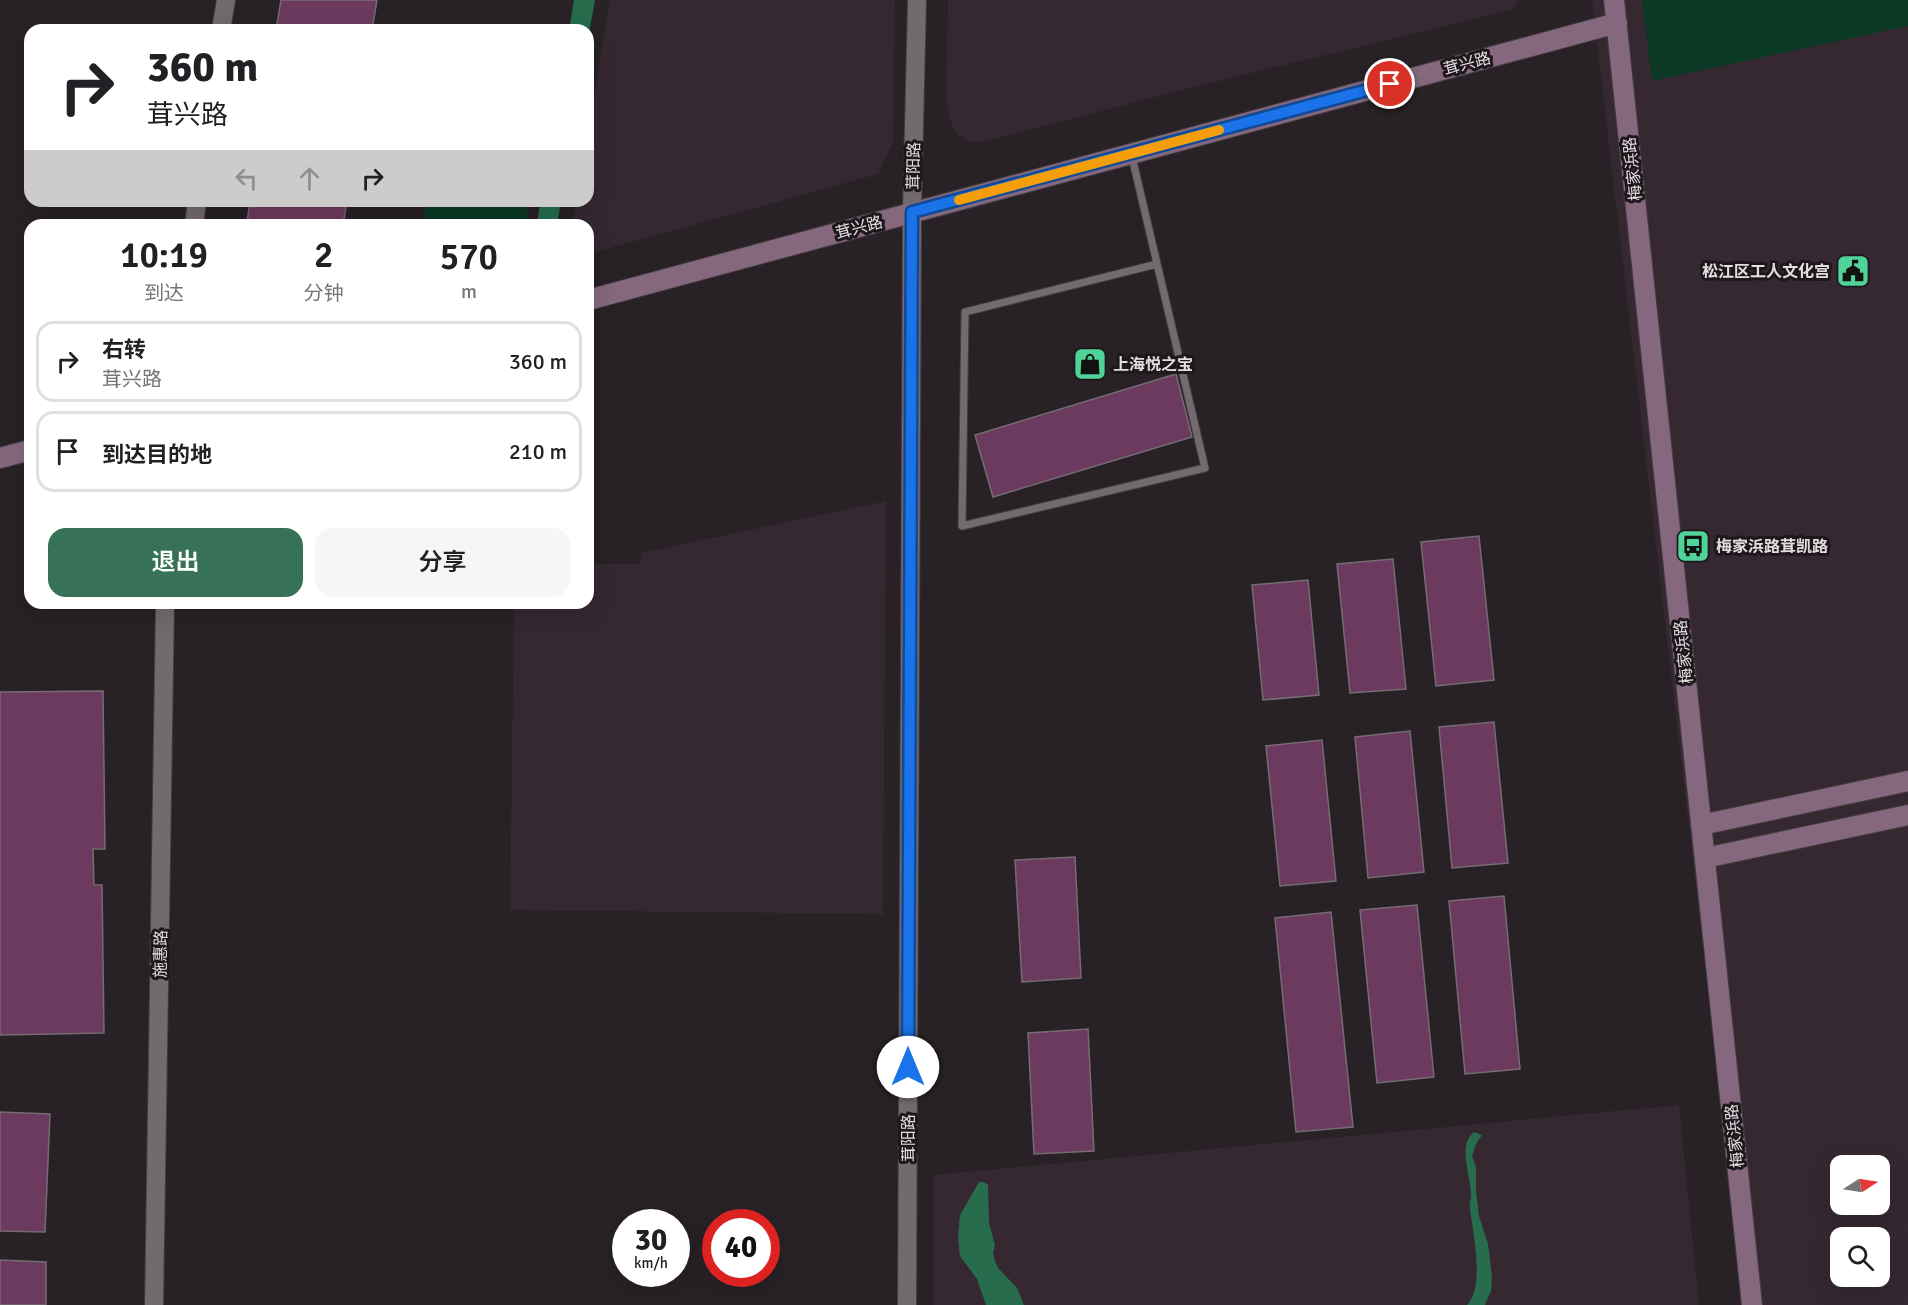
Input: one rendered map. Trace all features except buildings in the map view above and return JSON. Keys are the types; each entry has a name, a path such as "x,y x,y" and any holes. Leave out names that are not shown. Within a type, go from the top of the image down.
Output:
{"main road":[{"name":"梅家浜路","path":"1614,0 1752,1305"},
{"name":"茸兴路","path":"594,298 1617,23"},
{"path":"0,458 24,452"},
{"path":"1701,825 1908,781"},
{"path":"1705,858 1908,815"}],"street":[{"path":"222,24 226,0"},
{"name":"茸阳路","path":"907,1305 912,212 916,0"},
{"name":"施惠路","path":"154,1305 165,609"}],"lane":[{"path":"1131,153 1205,468 962,526 965,312 1157,264"}],"shaded area":[{"path":"574,0 595,0 591,24 570,24"},
{"path":"610,0 895,0 893,143 878,174 594,252 594,219 574,219 576,207 594,207 594,96"},
{"path":"948,0 1518,0 1511,10 1186,89 986,141 970,142 956,133 949,118 946,99"},
{"path":"1592,0 1908,0 1908,1305 1745,1305"},
{"path":"1642,0 1908,0 1908,26 1652,81"},
{"path":"425,207 528,207 526,219 423,219"},
{"path":"539,207 560,207 558,219 538,219"},
{"path":"886,501 883,914 510,910 514,609 594,609 594,564 641,564 641,553"},
{"path":"1679,1105 1699,1305 934,1305 934,1175"},
{"path":"1474,1132 1482,1135 1472,1156 1476,1167 1479,1216 1488,1244 1492,1277 1491,1291 1485,1305 1467,1305 1472,1297 1477,1273 1466,1161 1466,1145"},
{"path":"979,1182 988,1185 989,1223 995,1245 993,1253 995,1261 998,1268 1017,1288 1024,1305 986,1305 977,1279 960,1256 958,1237 960,1215"}],"slow traffic":[{"path":"959,200 1219,130"}],"place":[{"name":"松江区工人文化宫","path":"1853,271"},
{"name":"上海悦之宝","path":"1090,364"},
{"name":"梅家浜路茸凯路","path":"1693,546"}],"route":[{"path":"908,1067 912,212 1390,84"}]}
